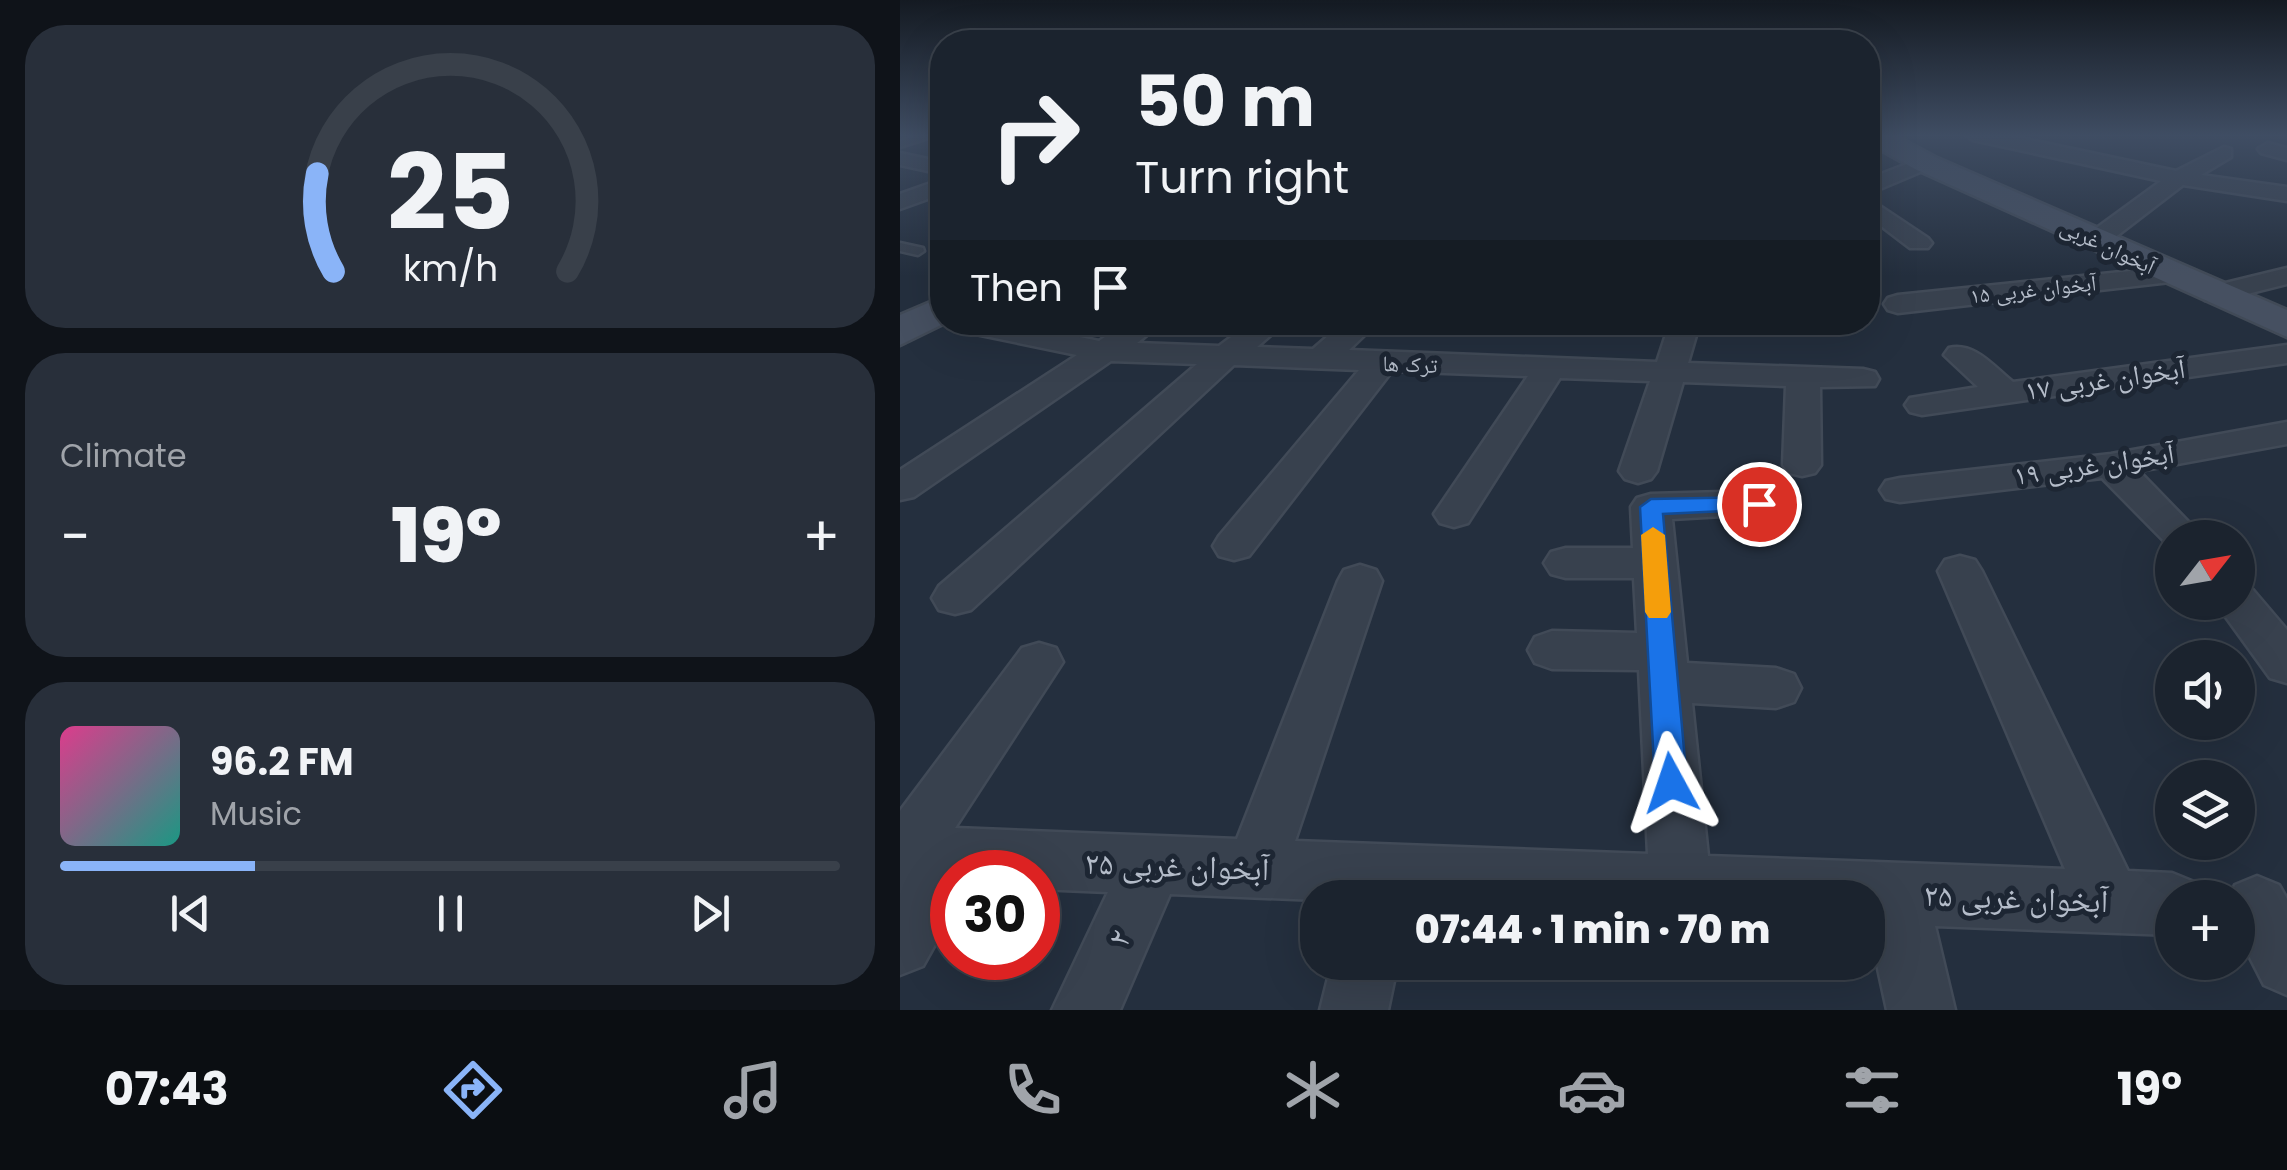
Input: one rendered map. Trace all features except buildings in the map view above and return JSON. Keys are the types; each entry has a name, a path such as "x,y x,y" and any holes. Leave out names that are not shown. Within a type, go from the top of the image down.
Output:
{"street":[{"name":"آبخوان غربی","path":"1964,181 2287,325"},
{"path":"2096,240 2176,181"},
{"path":"2201,181 2287,194"},
{"path":"900,202 930,191"},
{"path":"1880,214 1920,242"},
{"name":"آبخوان غربی ۱۵","path":"1898,304 2169,275"},
{"path":"2215,294 2287,276"},
{"name":"ترک ها","path":"1017,335 1104,351 1381,364 1534,358 1672,373 1863,379"},
{"path":"901,487 945,442 1128,335"},
{"path":"955,598 1224,357 1254,335"},
{"path":"1319,360 1348,335"},
{"path":"1638,470 1682,335"},
{"path":"1778,342 1791,377 1802,465"},
{"name":"آبخوان غربی ۱۷","path":"1922,405 2287,354"},
{"path":"1960,355 2004,392"},
{"path":"1454,514 1534,358"},
{"path":"1234,546 1381,364"},
{"name":"آبخوان غربی ۱۹","path":"1900,490 2111,464 2287,433"},
{"path":"2111,464 2165,520"},
{"path":"901,487 941,494"},
{"path":"1680,880 1651,507 1759,504"},
{"path":"1566,563 1655,564"},
{"path":"1960,571 2110,902"},
{"path":"1255,869 1360,581"},
{"path":"2251,620 2287,664"},
{"path":"1552,650 1776,688"},
{"path":"900,942 918,856 1039,662"},
{"name":"آبخوان غربی ۲۵","path":"918,856 1255,869 1343,880"},
{"name":"۲","path":"1086,1010 1152,865"},
{"name":"آبخوان غربی ۲۵","path":"1885,894 2155,903"},
{"path":"1896,894 1921,1010"},
{"path":"2260,907 2287,962"},
{"path":"1354,1010 1361,980"}],"lane":[{"path":"900,247 918,251"}],"slow traffic":[{"path":"1653,535 1658,612"}],"route":[{"path":"1671,783 1651,507 1759,504"}]}
